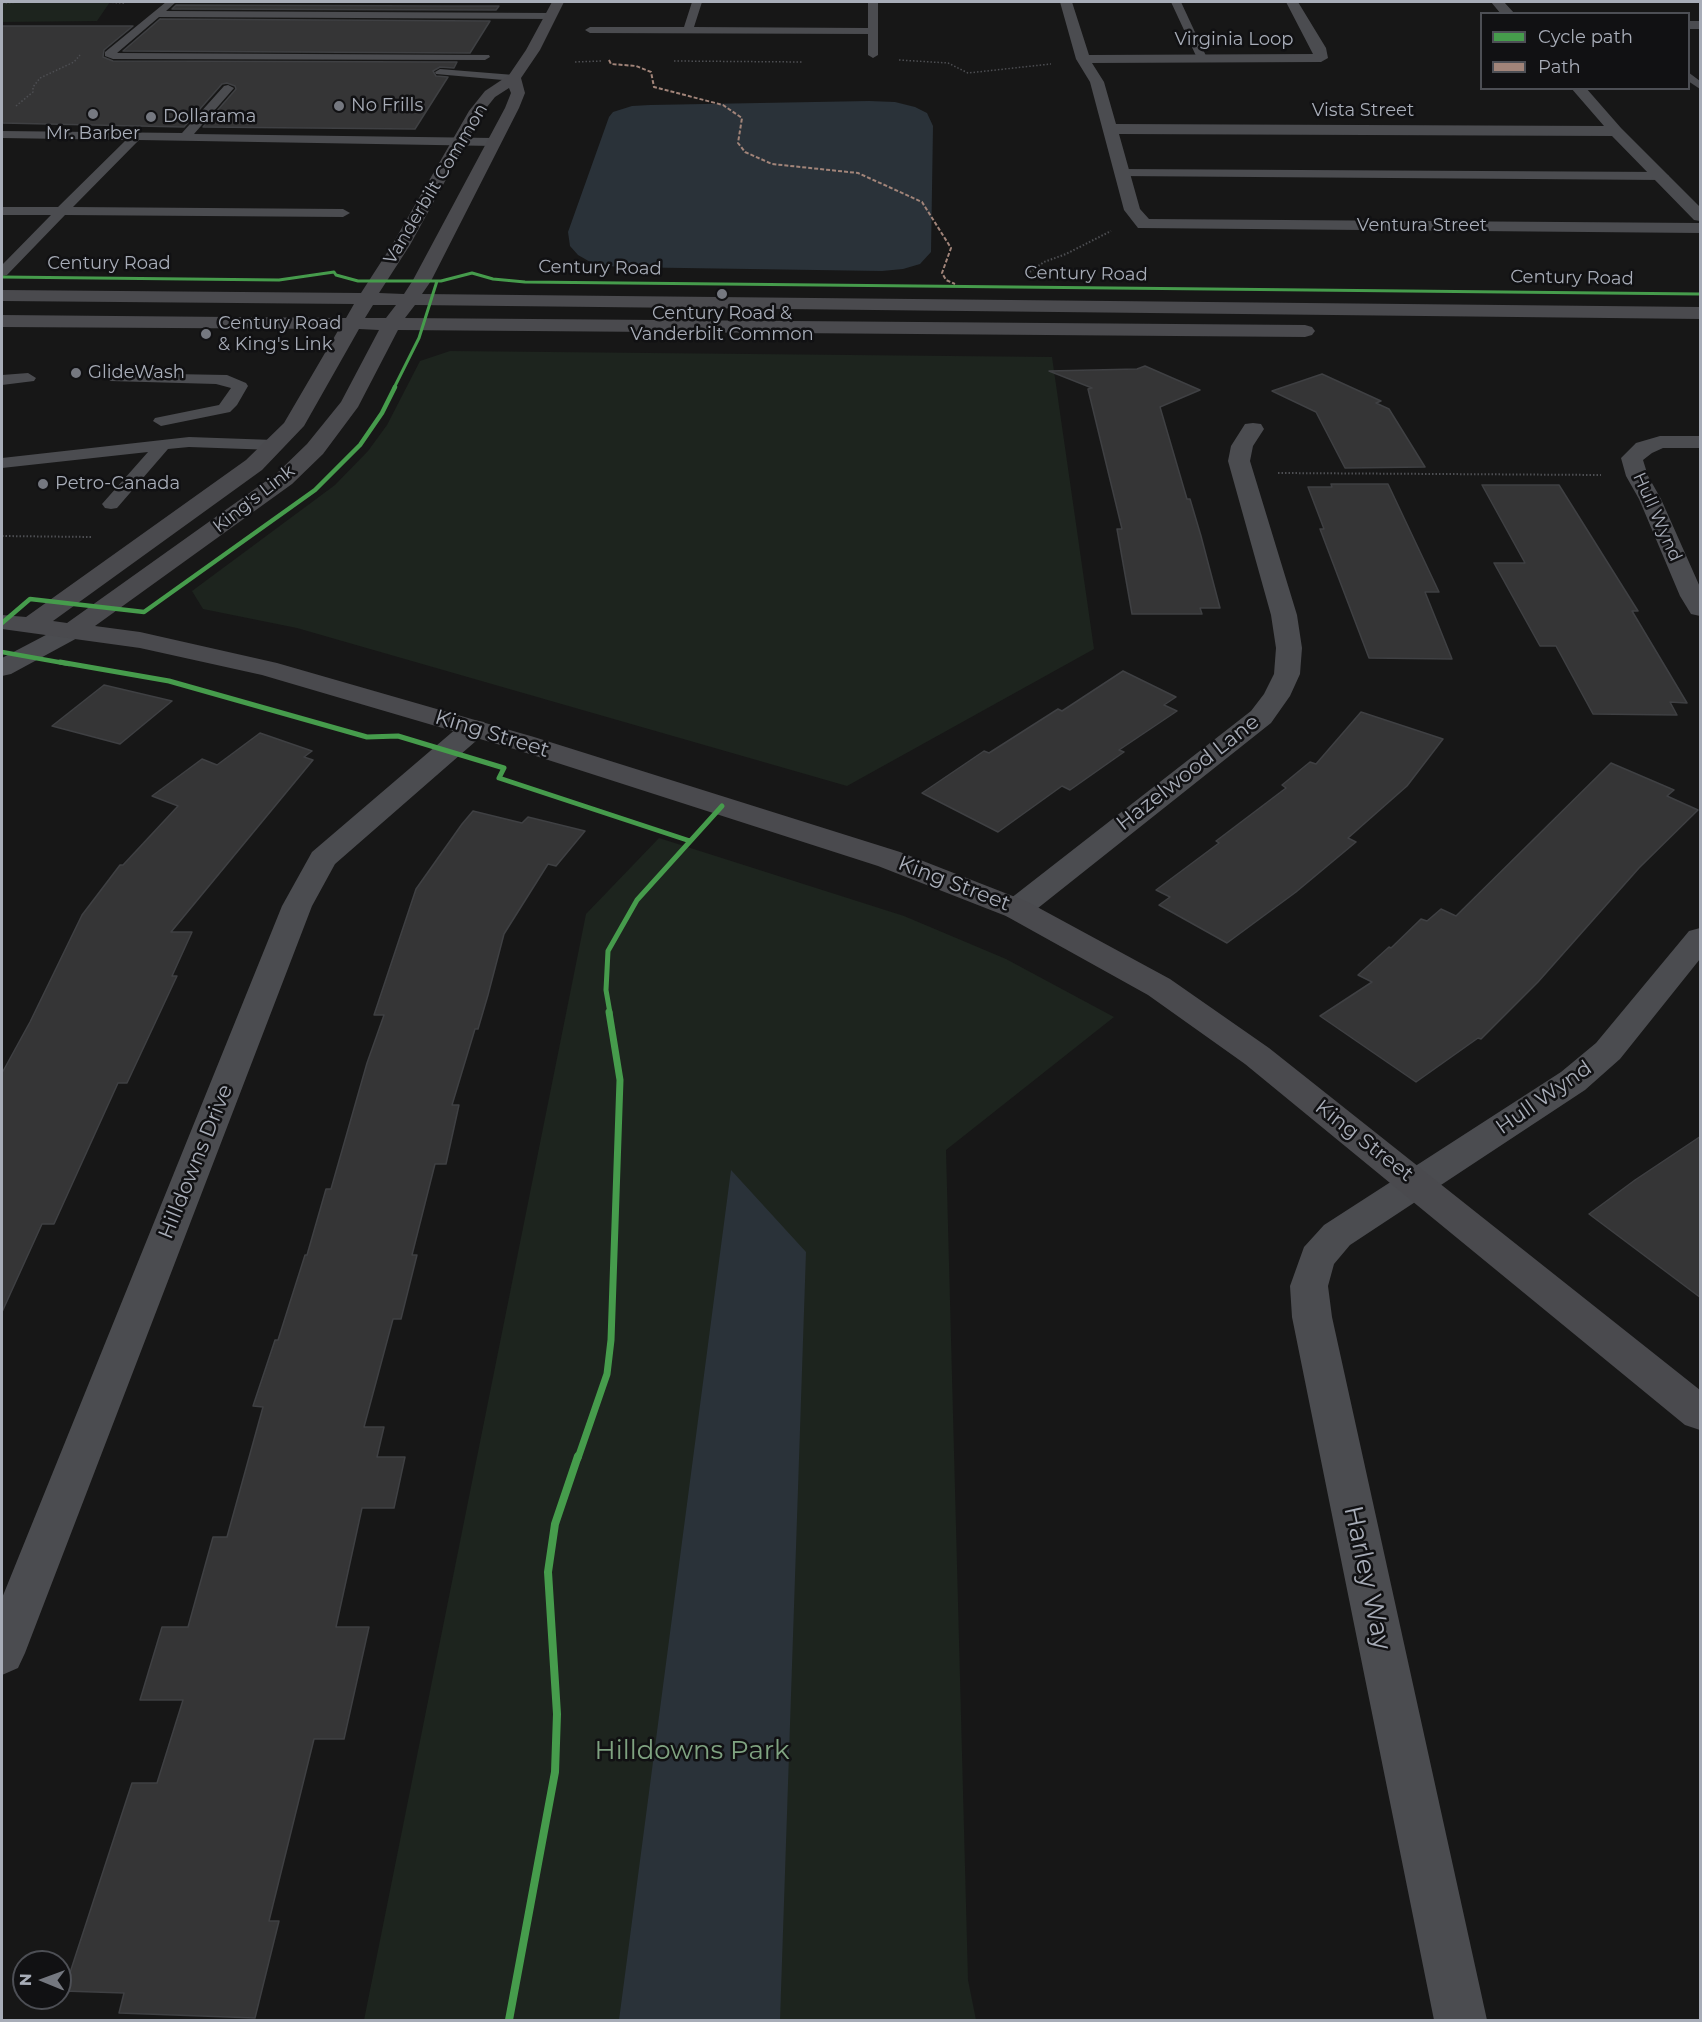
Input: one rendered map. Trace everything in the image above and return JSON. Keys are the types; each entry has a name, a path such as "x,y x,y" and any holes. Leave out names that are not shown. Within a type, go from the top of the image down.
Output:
{"street":[{"name":"Vanderbilt Common","path":"361,310 401,245 476,111 490,94 514,78 558,2"},
{"path":"1066,2 1084,61 1096,82 1132,210 1144,224"},
{"name":"Virginia Loop","path":"1084,61 1322,58 1319,48 1292,2"},
{"name":"Vanderbilt Common","path":"400,312 436,255 519,93 514,78"},
{"path":"1580,90 1616,131 1701,216"},
{"name":"Vista Street","path":"1109,129 1616,131"},
{"name":"Ventura Street","path":"1144,224 1701,228"},
{"path":"209,297 304,287 357,273 401,245"},
{"path":"436,255 442,268 475,285 561,300"},
{"name":"Century Road","path":"2,295 209,297 400,312 1324,331"},
{"name":"Century Road","path":"400,312 561,300 1701,313"},
{"path":"2,312 692,309 739,301"},
{"name":"Century Road","path":"2,321 361,310"},
{"name":"King's Link","path":"30,626 232,483 274,446 292,426 309,401 361,310"},
{"name":"King's Link","path":"72,631 245,509 284,479 315,449 351,403 400,312"},
{"name":"Hazelwood Lane","path":"1017,909 1261,717 1277,696 1287,674 1289,648 1284,615 1239,461 1242,446 1253,429"},
{"name":"Hull Wynd","path":"1701,442 1660,442 1644,448 1632,458 1692,596 1701,609"},
{"name":"King Street","path":"2,622 140,640 268,669 474,728 889,859 1017,909 1159,987 1257,1056 1701,1413"},
{"path":"2,648 30,626"},
{"path":"2,668 72,631"},
{"name":"Hilldowns Drive","path":"2,1653 297,906 323,859 474,728"},
{"name":"Hull Wynd","path":"1417,1183 1574,1081 1608,1051 1701,938"},
{"name":"Harley Way","path":"1417,1183 1337,1235 1317,1258 1309,1286 1314,1329 1460,2020"}],"lane":[{"path":"171,2 109,54 113,56 485,57"},
{"path":"688,30 697,2"},
{"path":"873,2 871,32 873,55"},
{"path":"1176,2 1202,58"},
{"path":"158,14 550,16"},
{"path":"590,30 871,32"},
{"path":"432,72 514,78"},
{"path":"184,138 228,88"},
{"path":"2,134 494,142"},
{"path":"2,272 137,135"},
{"path":"1122,173 1663,176"},
{"path":"2,211 343,213"},
{"path":"2,380 28,378"},
{"path":"116,378 216,379 227,380 240,386 229,405 224,409 161,421"},
{"path":"2,463 189,442 274,446"},
{"path":"111,504 164,444"}],"path":[{"path":"2,3 19,2"},
{"path":"16,106 33,92 33,87 40,78 74,62 82,51"},
{"path":"575,62 609,60"},
{"path":"894,60 948,63 968,73 1084,61"},
{"path":"674,61 810,62"},
{"path":"1022,277 1044,262 1066,254 1113,230 1144,224"},
{"path":"1242,472 1638,476"},
{"path":"2,536 100,537"}],"green space":[{"path":"2,2 110,2 97,21 2,22"},
{"path":"450,351 1052,357 1094,649 847,786 297,628 203,609 192,591 335,485 368,451 387,425 420,361"},
{"name":"Hilldowns Park","path":"659,838 904,916 1006,959 1114,1017 946,1150 968,1980 976,2020 364,2020 586,914"}],"shaded area":[{"path":"895,102 915,107 927,113 933,126 931,252 920,264 903,269 882,271 617,267 592,263 578,255 570,246 568,232 609,117 613,112 632,106 650,105"},
{"path":"731,1170 806,1252 780,2020 619,2020"}],"building":[{"path":"176,5 499,6 496,10 172,9"},
{"path":"160,19 490,21 470,53 123,51"},
{"path":"2,26 133,26 104,50 103,57 113,61 457,62 454,68 440,67 433,71 436,76 448,77 415,129 203,127 236,89 235,86 227,83 222,84 184,127 2,123"},
{"path":"1145,366 1200,390 1160,407 1187,499 1190,499 1220,608 1200,608 1202,614 1132,614 1117,529 1122,529 1088,389 1092,388 1049,371 1137,369"},
{"path":"1322,374 1381,401 1376,403 1389,409 1425,467 1345,468 1316,412 1272,391"},
{"path":"1331,484 1388,484 1439,592 1425,592 1452,659 1369,658 1320,529 1324,529 1308,487 1332,487"},
{"path":"1482,485 1559,485 1638,611 1632,611 1687,703 1670,702 1677,715 1593,714 1556,646 1540,646 1494,563 1525,563"},
{"path":"1123,671 1176,697 1164,705 1177,711 1119,750 1124,752 1070,790 1062,786 998,832 922,793 984,751 989,753 1058,709 1062,711"},
{"path":"104,685 172,701 120,744 52,726"},
{"path":"1361,712 1443,739 1407,786 1348,838 1356,842 1296,892 1227,943 1159,905 1170,897 1156,890 1219,843 1216,841 1286,788 1282,785 1310,762 1316,764"},
{"path":"260,733 312,751 304,757 313,760 171,932 192,932 172,976 177,976 127,1083 118,1083 54,1224 42,1224 2,1312 2,1073 30,1022 82,915 120,865 123,865 178,806 152,796 202,759 217,765"},
{"path":"1611,763 1674,790 1667,796 1698,810 1639,868 1538,982 1481,1039 1478,1038 1416,1082 1320,1016 1372,982 1358,975 1421,919 1427,921 1441,909 1456,916"},
{"path":"473,811 522,823 528,817 585,831 556,866 548,864 504,934 478,1029 475,1029 452,1105 459,1105 446,1164 435,1164 412,1255 417,1255 401,1319 393,1319 364,1427 384,1427 377,1457 405,1457 394,1508 362,1508 336,1627 369,1627 344,1739 314,1739 269,1921 279,1921 255,2018 119,2013 124,1993 72,1991 72,1967 132,1783 157,1783 183,1700 140,1700 162,1627 188,1627 213,1537 227,1537 263,1407 253,1406 275,1340 278,1340 305,1255 307,1255 326,1189 331,1189 367,1063 384,1015 374,1015 416,889"},
{"path":"1701,1136 1701,1298 1589,1214"}],"marked path":[{"path":"609,60 611,64 636,66 651,72 654,87 723,105 742,118 738,143 745,152 772,164 858,173 922,202 951,248 942,273 946,280 955,284"}],"cycle path":[{"path":"2,277 279,280 334,272 336,275 358,281 441,281 472,273 493,279 525,282 1700,294"},
{"path":"2,623 30,599 144,612 315,490 360,445 382,413 419,338 437,281"},
{"path":"2,652 169,681 367,737 398,736 504,768 499,778 690,841"},
{"path":"509,2020 555,1772 557,1714 548,1572 555,1524 607,1374 611,1340 620,1080 606,990 608,951 637,900 722,806"}],"place":[{"name":"No Frills","path":"339,106"},
{"name":"Mr. Barber","path":"93,114"},
{"name":"Dollarama","path":"151,117"},
{"name":"Century Road & Vanderbilt Common","path":"722,294"},
{"name":"Century Road & King's Link","path":"206,334"},
{"name":"GlideWash","path":"76,373"},
{"name":"Petro-Canada","path":"43,484"}]}
